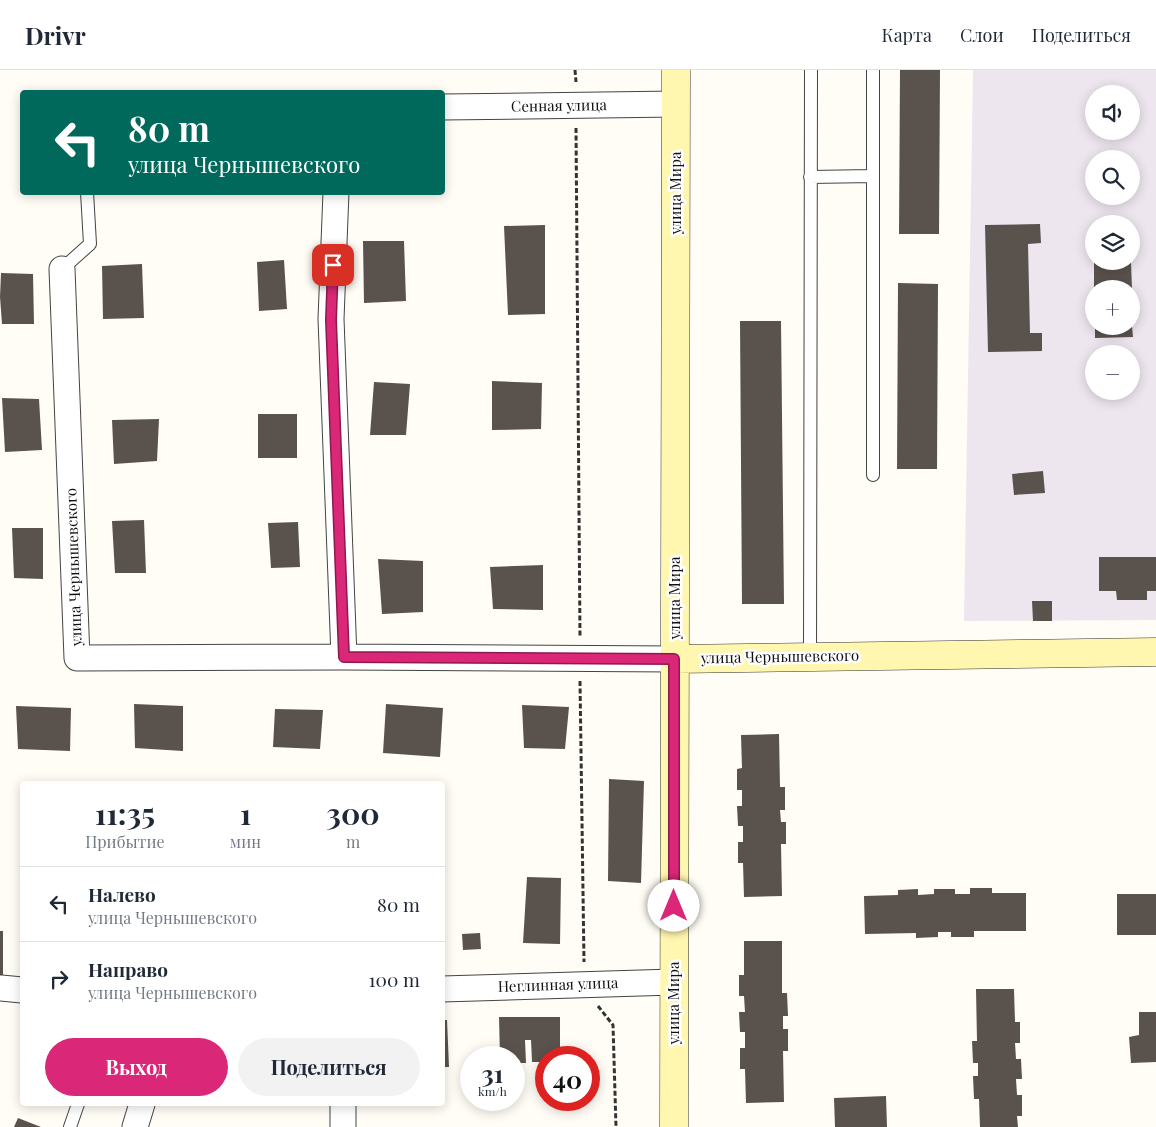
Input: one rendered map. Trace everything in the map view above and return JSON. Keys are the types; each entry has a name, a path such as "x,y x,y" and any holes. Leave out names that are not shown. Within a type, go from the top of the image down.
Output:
{"street":[{"name":"улица Мира","path":"674,1127 676,70"},
{"name":"Сенная улица","path":"445,107 576,107 676,104"},
{"path":"336,195 331,320 344,657"},
{"name":"улица Чернышевского","path":"62,269 77,658 674,659 1156,652"},
{"name":"Неглинная улица","path":"445,989 674,982"},
{"path":"0,988 20,990"},
{"path":"135,1127 141,1106"},
{"path":"343,1106 343,1127"}],"lane":[{"path":"810,657 811,70"},
{"path":"873,70 873,475"},
{"path":"810,177 873,176"},
{"path":"62,269 90,244 87,195"},
{"path":"70,1127 77,1106"}],"path":[{"path":"575,70 584,984 593,1000 613,1025 616,1127"}],"shaded area":[{"path":"973,70 1156,70 1156,620 964,621"}],"building":[{"path":"900,70 940,70 939,234 899,234"},
{"path":"1040,224 1041,243 1028,244 1030,333 1042,333 1042,351 988,352 985,225"},
{"path":"545,225 545,314 508,315 504,226"},
{"path":"363,241 404,241 406,301 364,303"},
{"path":"284,260 287,309 259,311 257,262"},
{"path":"142,264 144,318 103,319 102,266"},
{"path":"1094,270 1131,270 1132,280 1094,280"},
{"path":"1,273 33,274 34,324 2,324"},
{"path":"898,283 938,284 937,469 897,469"},
{"path":"740,321 781,321 784,604 742,604"},
{"path":"1095,335 1133,335 1133,337 1095,338"},
{"path":"492,381 542,383 541,429 492,430"},
{"path":"374,382 410,384 406,435 370,435"},
{"path":"2,398 39,399 42,450 5,452"},
{"path":"258,414 297,414 297,458 258,458"},
{"path":"159,419 157,461 114,464 112,420"},
{"path":"1043,471 1045,493 1014,495 1012,474"},
{"path":"144,520 146,573 115,573 112,521"},
{"path":"298,522 300,567 271,568 268,523"},
{"path":"12,528 43,528 43,579 14,578"},
{"path":"1099,557 1156,557 1156,591 1147,591 1147,600 1117,600 1116,591 1099,591"},
{"path":"378,559 423,561 423,612 382,614"},
{"path":"543,565 543,610 493,609 490,567"},
{"path":"1032,601 1052,601 1052,621 1033,621"},
{"path":"134,704 183,706 183,751 135,748"},
{"path":"386,704 443,708 440,757 383,753"},
{"path":"522,705 569,707 565,749 524,748"},
{"path":"16,706 71,708 70,751 18,749"},
{"path":"275,709 323,710 320,749 273,747"},
{"path":"779,734 780,787 785,787 785,810 780,810 781,822 786,822 786,844 781,844 782,896 744,897 743,863 738,863 738,842 743,842 743,826 738,826 737,806 742,806 742,790 737,790 737,769 742,768 741,735"},
{"path":"609,779 644,781 641,883 608,881"},
{"path":"527,877 561,878 560,944 523,943"},
{"path":"970,888 992,888 992,893 1026,893 1026,931 974,931 974,937 951,937 951,932 938,932 938,937 916,938 916,933 865,934 864,896 898,895 898,890 918,889 918,895 934,894 934,889 955,889 955,894 970,894"},
{"path":"1117,894 1156,894 1156,935 1117,935"},
{"path":"0,931 3,931 3,976 0,976"},
{"path":"480,933 481,949 463,950 462,934"},
{"path":"744,941 782,941 782,993 787,993 788,1016 783,1016 783,1029 788,1029 788,1051 783,1051 784,1102 746,1103 745,1069 740,1069 740,1048 745,1048 745,1032 740,1032 739,1012 745,1012 744,996 739,996 739,975 744,975"},
{"path":"976,989 1014,989 1015,1022 1020,1022 1020,1043 1015,1043 1016,1059 1021,1059 1022,1079 1016,1079 1017,1095 1022,1095 1022,1116 1017,1116 1018,1127 980,1127 979,1099 974,1099 973,1076 978,1076 978,1063 973,1063 972,1041 977,1041"},
{"path":"1139,1012 1156,1012 1156,1062 1131,1063 1129,1037 1139,1035"},
{"path":"499,1017 560,1017 560,1046 535,1046 535,1062 532,1062 531,1040 525,1040 526,1063 525,1046 500,1046"},
{"path":"445,1020 447,1020 449,1067 445,1067"},
{"path":"886,1096 887,1127 835,1127 834,1098"},
{"path":"18,1118 41,1127 14,1127"}],"route":[{"path":"333,265 331,320 344,657 674,659 674,906"}]}
